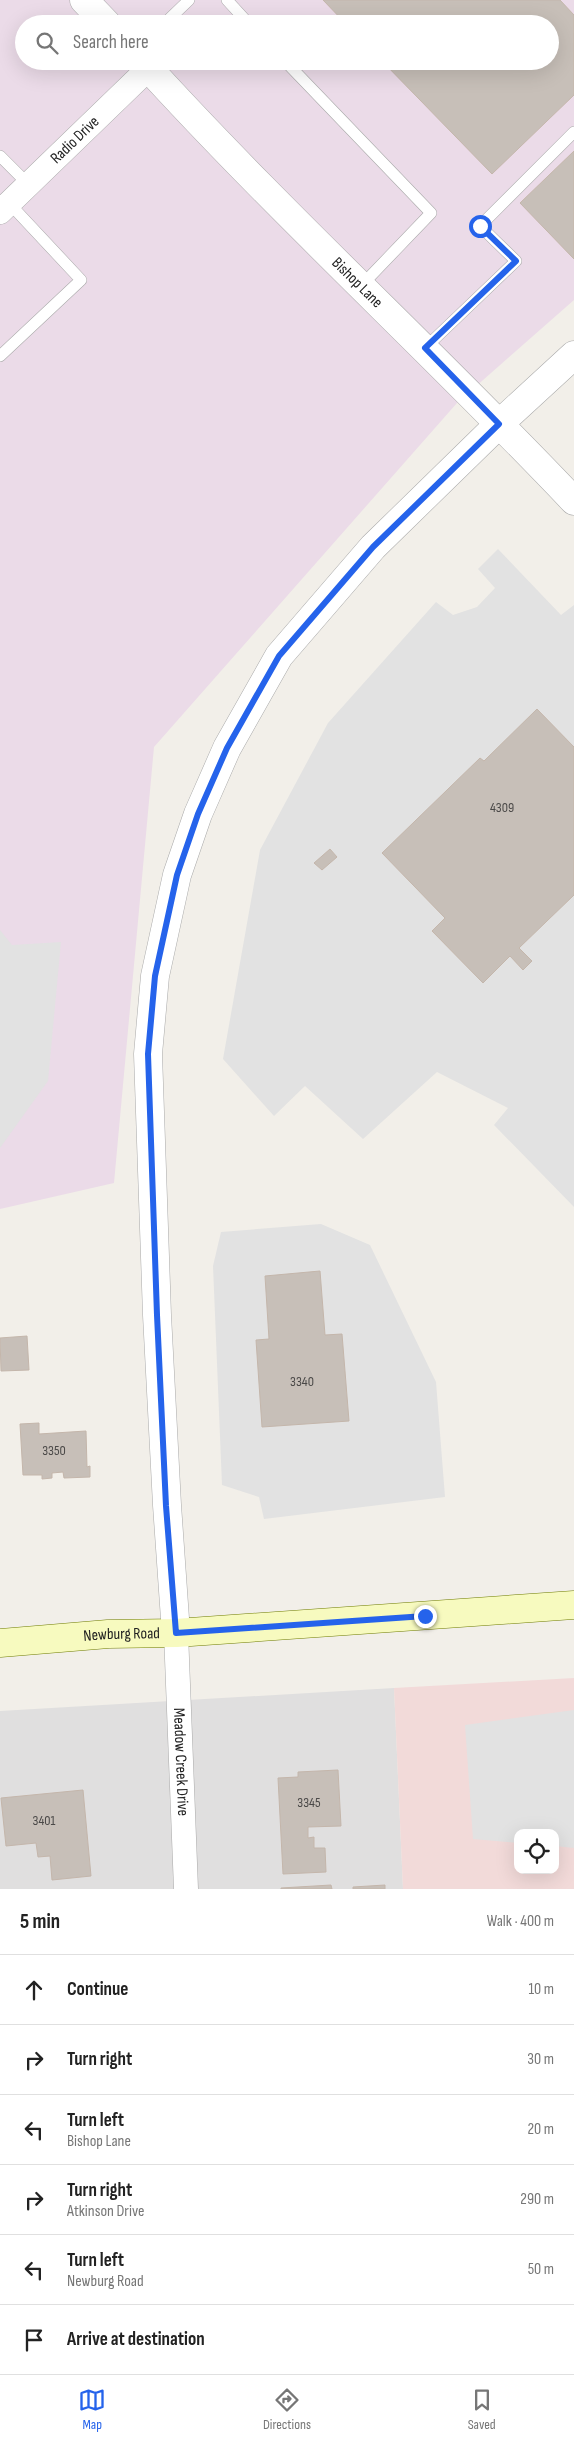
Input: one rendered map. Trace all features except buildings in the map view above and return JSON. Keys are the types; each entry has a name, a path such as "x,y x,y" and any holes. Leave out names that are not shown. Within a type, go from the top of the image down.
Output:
{"main road":[{"name":"Newburg Road","path":"0,1642 108,1634 176,1633 574,1605"}],"street":[{"path":"84,0 98,15"},
{"name":"Radio Drive","path":"4,207 140,70"},
{"name":"Bishop Lane","path":"150,70 360,287 425,348 574,501"},
{"path":"176,1633 166,1506 148,1054 155,976 177,875 198,814 227,748 279,656 373,547 499,424 574,355"},
{"name":"Meadow Creek Drive","path":"176,1633 186,1889"}],"lane":[{"path":"173,15 189,0"},
{"path":"226,0 240,15"},
{"path":"294,70 431,213 360,287"},
{"path":"425,348 516,261 480,226 574,132"},
{"path":"0,156 28,184"},
{"path":"0,356 81,280 4,207"}],"shaded area":[{"path":"0,0 574,0 574,300 457,403 154,747 114,1183 0,1209"},
{"path":"498,549 561,615 574,605 574,1207 494,1125 508,1108 437,1072 363,1139 305,1086 274,1116 223,1059 260,850 328,723 436,602 453,615 477,607 495,588 478,569"},
{"path":"0,930 12,945 61,942 48,1081 0,1148"},
{"path":"321,1224 370,1245 436,1382 445,1497 264,1519 259,1497 222,1485 213,1266 221,1232"},
{"path":"574,1678 574,1889 403,1889 394,1688"},
{"path":"394,1688 403,1889 0,1889 0,1711"},
{"path":"574,1710 574,1848 559,1846 559,1829 514,1829 514,1843 473,1839 465,1725"}],"route":[{"path":"425,1616 176,1633 166,1506 151,1195 148,1054 155,976 177,875 198,814 227,748 279,656 373,547 499,424 425,348 516,261 480,226"}]}
